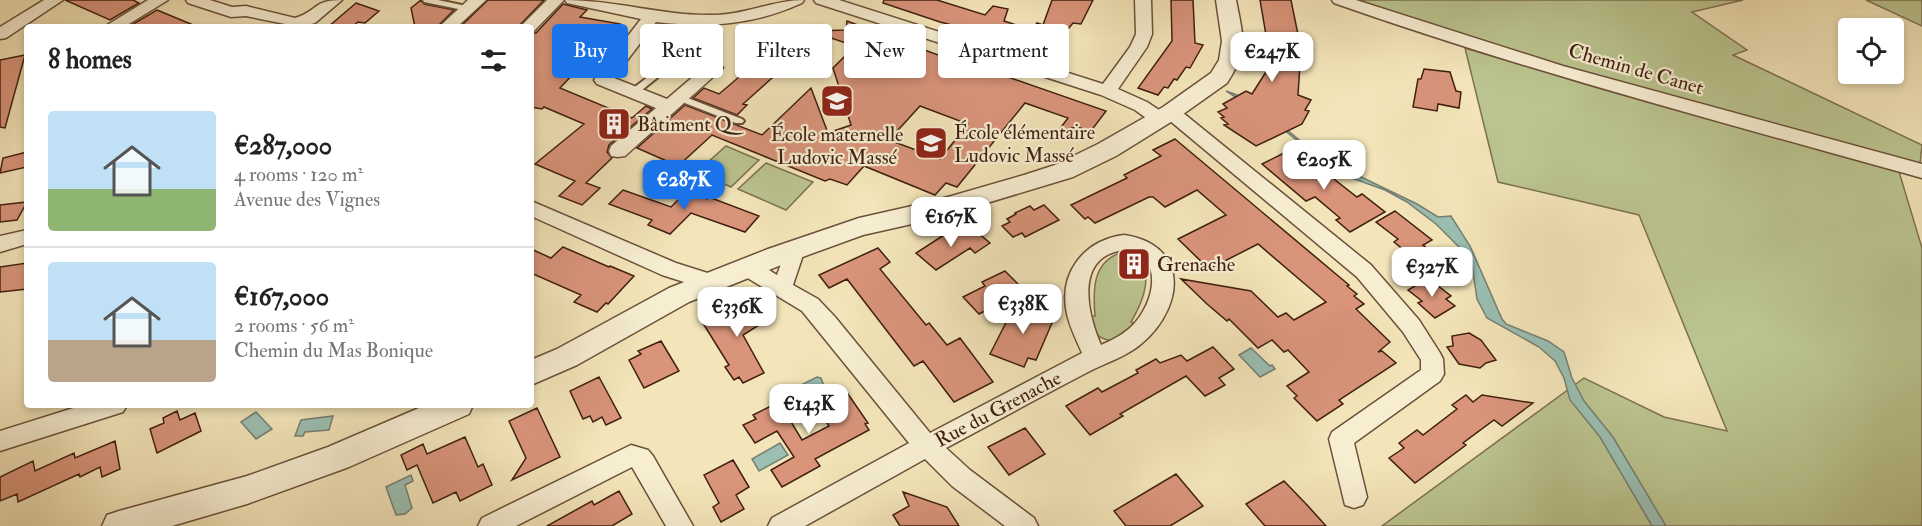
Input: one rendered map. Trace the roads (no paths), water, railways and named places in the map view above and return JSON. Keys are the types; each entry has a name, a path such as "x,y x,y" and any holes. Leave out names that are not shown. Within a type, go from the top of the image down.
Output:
{"street":[{"path":"0,34 55,0"},
{"path":"117,24 160,0"},
{"path":"194,0 231,12 246,11 296,23 309,19 334,0"},
{"path":"531,24 555,0"},
{"path":"573,0 625,5 652,16 726,21 759,15 796,0"},
{"path":"822,0 1107,91 1165,115 1364,271 1412,326 1432,359 1432,374 1341,439 1354,497"},
{"path":"1107,91 1138,47 1144,34 1143,0"},
{"path":"534,372 567,357 679,295 709,282 748,268 785,269 859,227 934,210 1064,171 1107,150 1165,115 1219,78 1230,60 1233,41 1226,0"},
{"name":"Chemin de Canet","path":"1341,0 1476,46 1574,76 1922,171"},
{"path":"451,24 473,5"},
{"path":"652,16 603,80 634,92 675,103"},
{"path":"618,151 703,78"},
{"path":"534,209 669,268 709,282"},
{"path":"0,244 24,238"},
{"name":"Rue du Grenache","path":"748,268 771,284 785,269 810,305 827,323 903,420 927,446 1131,340 1146,327 1158,309 1163,288 1161,268 1152,254 1139,246 1125,243 1100,248 1093,254 1082,272 1078,290 1078,313 1095,357"},
{"path":"669,268 679,295"},
{"path":"0,441 105,408"},
{"path":"119,526 247,490 338,457 451,408"},
{"path":"781,526 927,446 961,478 1026,526"},
{"path":"491,526 631,456 639,458 644,464 680,526"}],"lane":[{"path":"427,0 473,5"},
{"path":"634,92 651,78"},
{"path":"675,103 739,121"}],"water":[{"path":"1226,91 1240,96 1268,114 1335,169 1338,162 1357,175 1417,204 1438,217 1451,216 1470,246 1502,319 1506,324 1548,341 1564,352 1572,378 1584,401 1613,437 1666,526 1652,526 1600,437 1570,400 1564,378 1555,361 1539,347 1487,318 1477,299 1472,265 1463,251 1436,224 1407,202 1385,190 1329,167 1271,119"},
{"path":"1251,348 1275,369 1260,377 1239,355"},
{"path":"817,377 821,378 824,386 798,400 791,390"},
{"path":"256,412 272,429 256,439 241,422"},
{"path":"333,416 329,430 305,432 303,436 295,436 301,420"},
{"path":"780,443 788,455 759,471 752,459"},
{"path":"411,475 413,481 405,485 412,508 405,514 396,515 386,487"}],"place":[{"name":"École maternelle Ludovic Massé","path":"837,101"},
{"name":"Bâtiment Q","path":"614,124"},
{"name":"École élémentaire Ludovic Massé","path":"931,143"},
{"name":"Grenache","path":"1134,264"}]}
